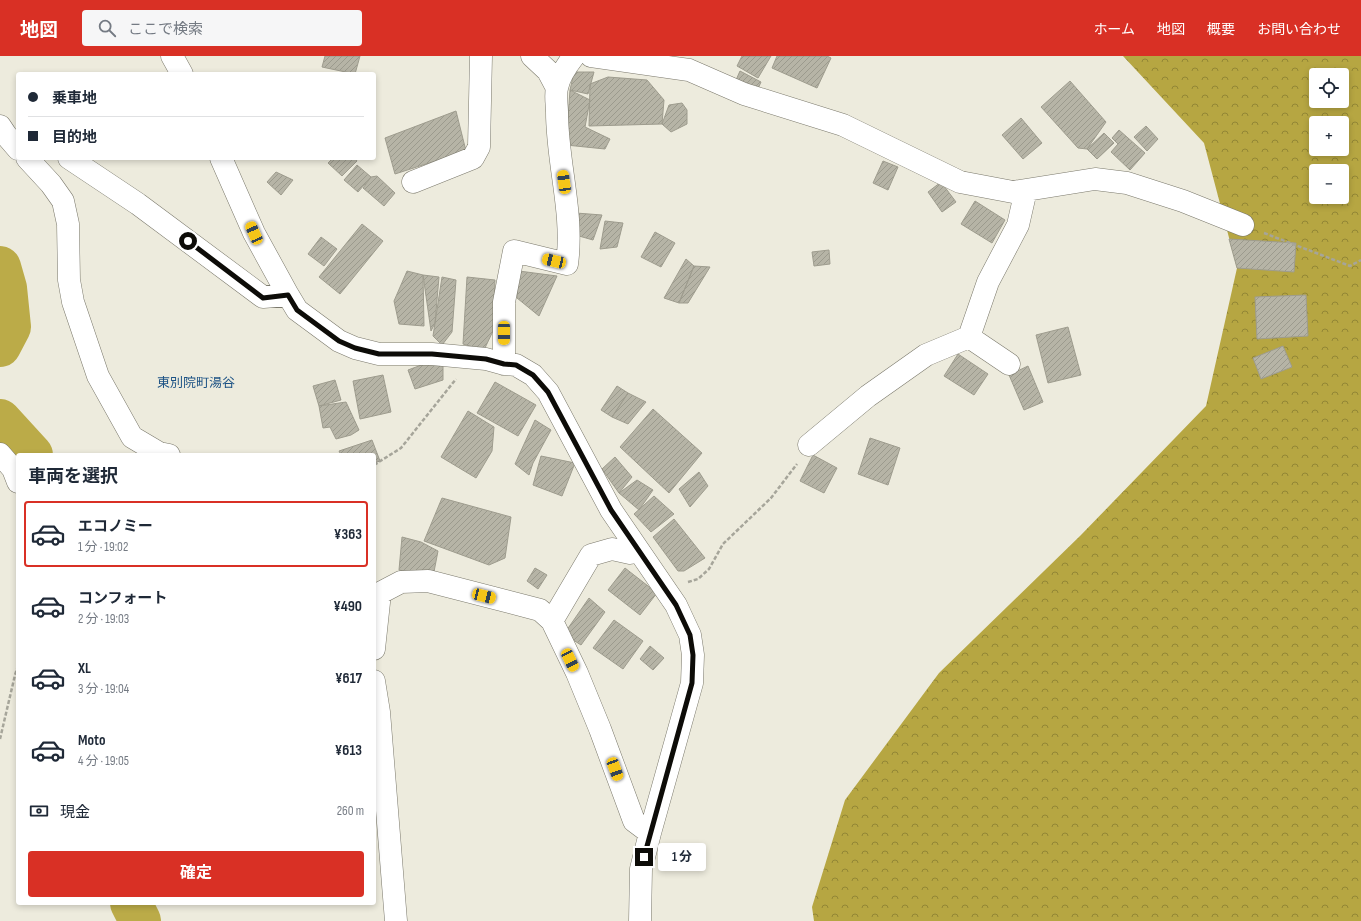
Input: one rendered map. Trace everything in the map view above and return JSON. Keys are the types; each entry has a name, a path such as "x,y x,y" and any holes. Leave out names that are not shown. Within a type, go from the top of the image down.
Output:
{"street":[{"path":"172,56 181,72"},
{"path":"413,182 473,158 479,147 481,56"},
{"path":"532,56 548,71 557,88"},
{"path":"504,364 504,302 514,251 567,264 569,251 567,209 557,128 557,88 564,69 574,56"},
{"path":"591,56 689,70 744,94 843,125 960,182 1013,192 1095,179 1127,183 1183,201 1243,225"},
{"path":"0,122 16,128"},
{"path":"0,126 16,147"},
{"path":"29,160 51,184 63,202 68,224 69,280 73,302 98,376 132,437 162,453"},
{"path":"72,160 138,204 263,298 288,295"},
{"path":"222,160 254,233 297,310 339,341 355,348 379,354 432,354 486,359 504,364 516,365 533,375 548,392 611,510 676,605 690,635 693,655 692,683 641,869 640,921"},
{"path":"809,445 868,396 926,355 969,337 988,282 1018,225 1026,190"},
{"path":"969,337 1009,364"},
{"path":"0,454 13,470 16,477"},
{"path":"552,621 591,555 612,548 630,553 636,548"},
{"path":"376,610 377,590 401,582 428,581 540,610 552,621 577,673 600,729 634,821 650,833"},
{"path":"376,693 379,712 396,921"}],"path":[{"path":"1243,225 1350,266 1361,260"},
{"path":"376,464 401,448 459,375"},
{"path":"683,584 698,579 709,569 724,544 771,498 790,475 809,445"},
{"path":"0,739 16,670"}],"green space":[{"path":"1123,56 1361,56 1361,921 814,921 812,907 845,800 939,673 1081,535 1206,406 1237,268 1204,143"}],"building":[{"path":"325,56 360,56 356,72 346,72 322,67"},
{"path":"742,56 771,56 758,78 737,66"},
{"path":"777,56 827,56 831,58 817,88 772,68"},
{"path":"740,71 761,82 757,91 736,80"},
{"path":"574,72 594,72 588,94 570,90"},
{"path":"608,77 647,80 664,100 662,124 589,126 590,84"},
{"path":"1070,81 1106,122 1087,149 1078,148 1041,107"},
{"path":"570,90 590,100 585,127 610,139 605,149 566,145"},
{"path":"682,103 687,110 687,124 671,132 662,124 669,105"},
{"path":"456,111 466,151 395,174 385,138"},
{"path":"1021,118 1042,143 1023,159 1002,135"},
{"path":"1146,126 1158,139 1147,151 1134,137"},
{"path":"1119,130 1145,153 1130,170 1111,152 1118,144 1112,138"},
{"path":"1104,133 1114,143 1097,159 1087,149"},
{"path":"331,160 357,161 342,176 328,163"},
{"path":"883,161 898,167 888,190 873,183"},
{"path":"357,165 371,177 358,192 344,180"},
{"path":"276,172 293,180 281,195 267,182"},
{"path":"377,176 395,193 384,206 363,188 371,177"},
{"path":"941,182 956,202 942,212 928,192"},
{"path":"975,201 1005,220 992,243 961,224"},
{"path":"576,213 602,215 593,240 572,234"},
{"path":"605,221 623,223 617,247 600,249"},
{"path":"362,224 383,241 340,294 319,277"},
{"path":"655,232 675,243 661,267 641,257"},
{"path":"321,237 337,249 324,266 308,254"},
{"path":"1229,239 1296,243 1294,272 1237,268"},
{"path":"829,250 830,264 814,266 812,252"},
{"path":"686,259 694,266 679,303 664,298"},
{"path":"694,266 710,267 688,303 679,303"},
{"path":"407,271 423,275 424,326 399,324 394,301"},
{"path":"519,271 557,276 539,316 517,298"},
{"path":"423,275 439,277 435,323 431,331"},
{"path":"442,277 456,280 452,332 442,345 433,336"},
{"path":"467,277 495,280 493,331 484,350 463,344"},
{"path":"1306,295 1308,336 1257,339 1255,297"},
{"path":"1068,327 1081,375 1048,383 1036,335"},
{"path":"1283,346 1292,367 1261,379 1253,358"},
{"path":"958,354 988,374 974,395 944,376"},
{"path":"443,357 443,380 415,389 408,370"},
{"path":"1028,366 1043,402 1024,410 1009,375"},
{"path":"383,375 391,412 360,419 353,381"},
{"path":"335,380 341,400 319,406 313,386"},
{"path":"495,382 536,405 518,436 477,413"},
{"path":"617,386 628,393 612,417 601,410"},
{"path":"628,393 646,402 628,424 612,417"},
{"path":"346,402 359,430 351,435 336,439 330,427 323,428 319,406"},
{"path":"653,409 702,453 669,493 620,447"},
{"path":"468,411 494,427 492,451 476,478 441,457"},
{"path":"535,420 551,430 533,463 529,475 515,464"},
{"path":"870,438 900,448 888,485 858,474"},
{"path":"372,440 380,461 376,462 376,453 340,453 339,451"},
{"path":"813,455 837,468 824,493 800,481"},
{"path":"541,456 575,463 562,496 533,485"},
{"path":"615,457 632,477 619,493 602,469"},
{"path":"699,472 708,486 690,507 679,489"},
{"path":"637,480 653,490 639,510 619,493"},
{"path":"654,496 674,514 651,532 634,514"},
{"path":"442,498 511,517 505,558 489,565 424,541"},
{"path":"674,519 705,558 684,571 678,571 653,537"},
{"path":"402,537 421,542 438,551 433,577 399,570"},
{"path":"535,568 547,575 538,589 527,581"},
{"path":"625,568 657,593 640,615 608,590"},
{"path":"589,598 605,612 581,645 564,634"},
{"path":"614,620 643,641 623,669 593,648"},
{"path":"650,646 664,658 653,670 640,659"}],"waterway":[{"path":"0,267 6,288 10,327 0,346"},
{"path":"0,420 30,453"},
{"path":"132,905 140,921"}],"district":[{"name":"東別院町湯谷","path":"196,382"}],"route":[{"path":"188,241 263,298 288,295 297,310 339,341 355,348 379,354 432,354 486,359 504,364 516,365 533,375 548,392 611,510 676,605 690,635 693,655 692,683 644,857"}]}
